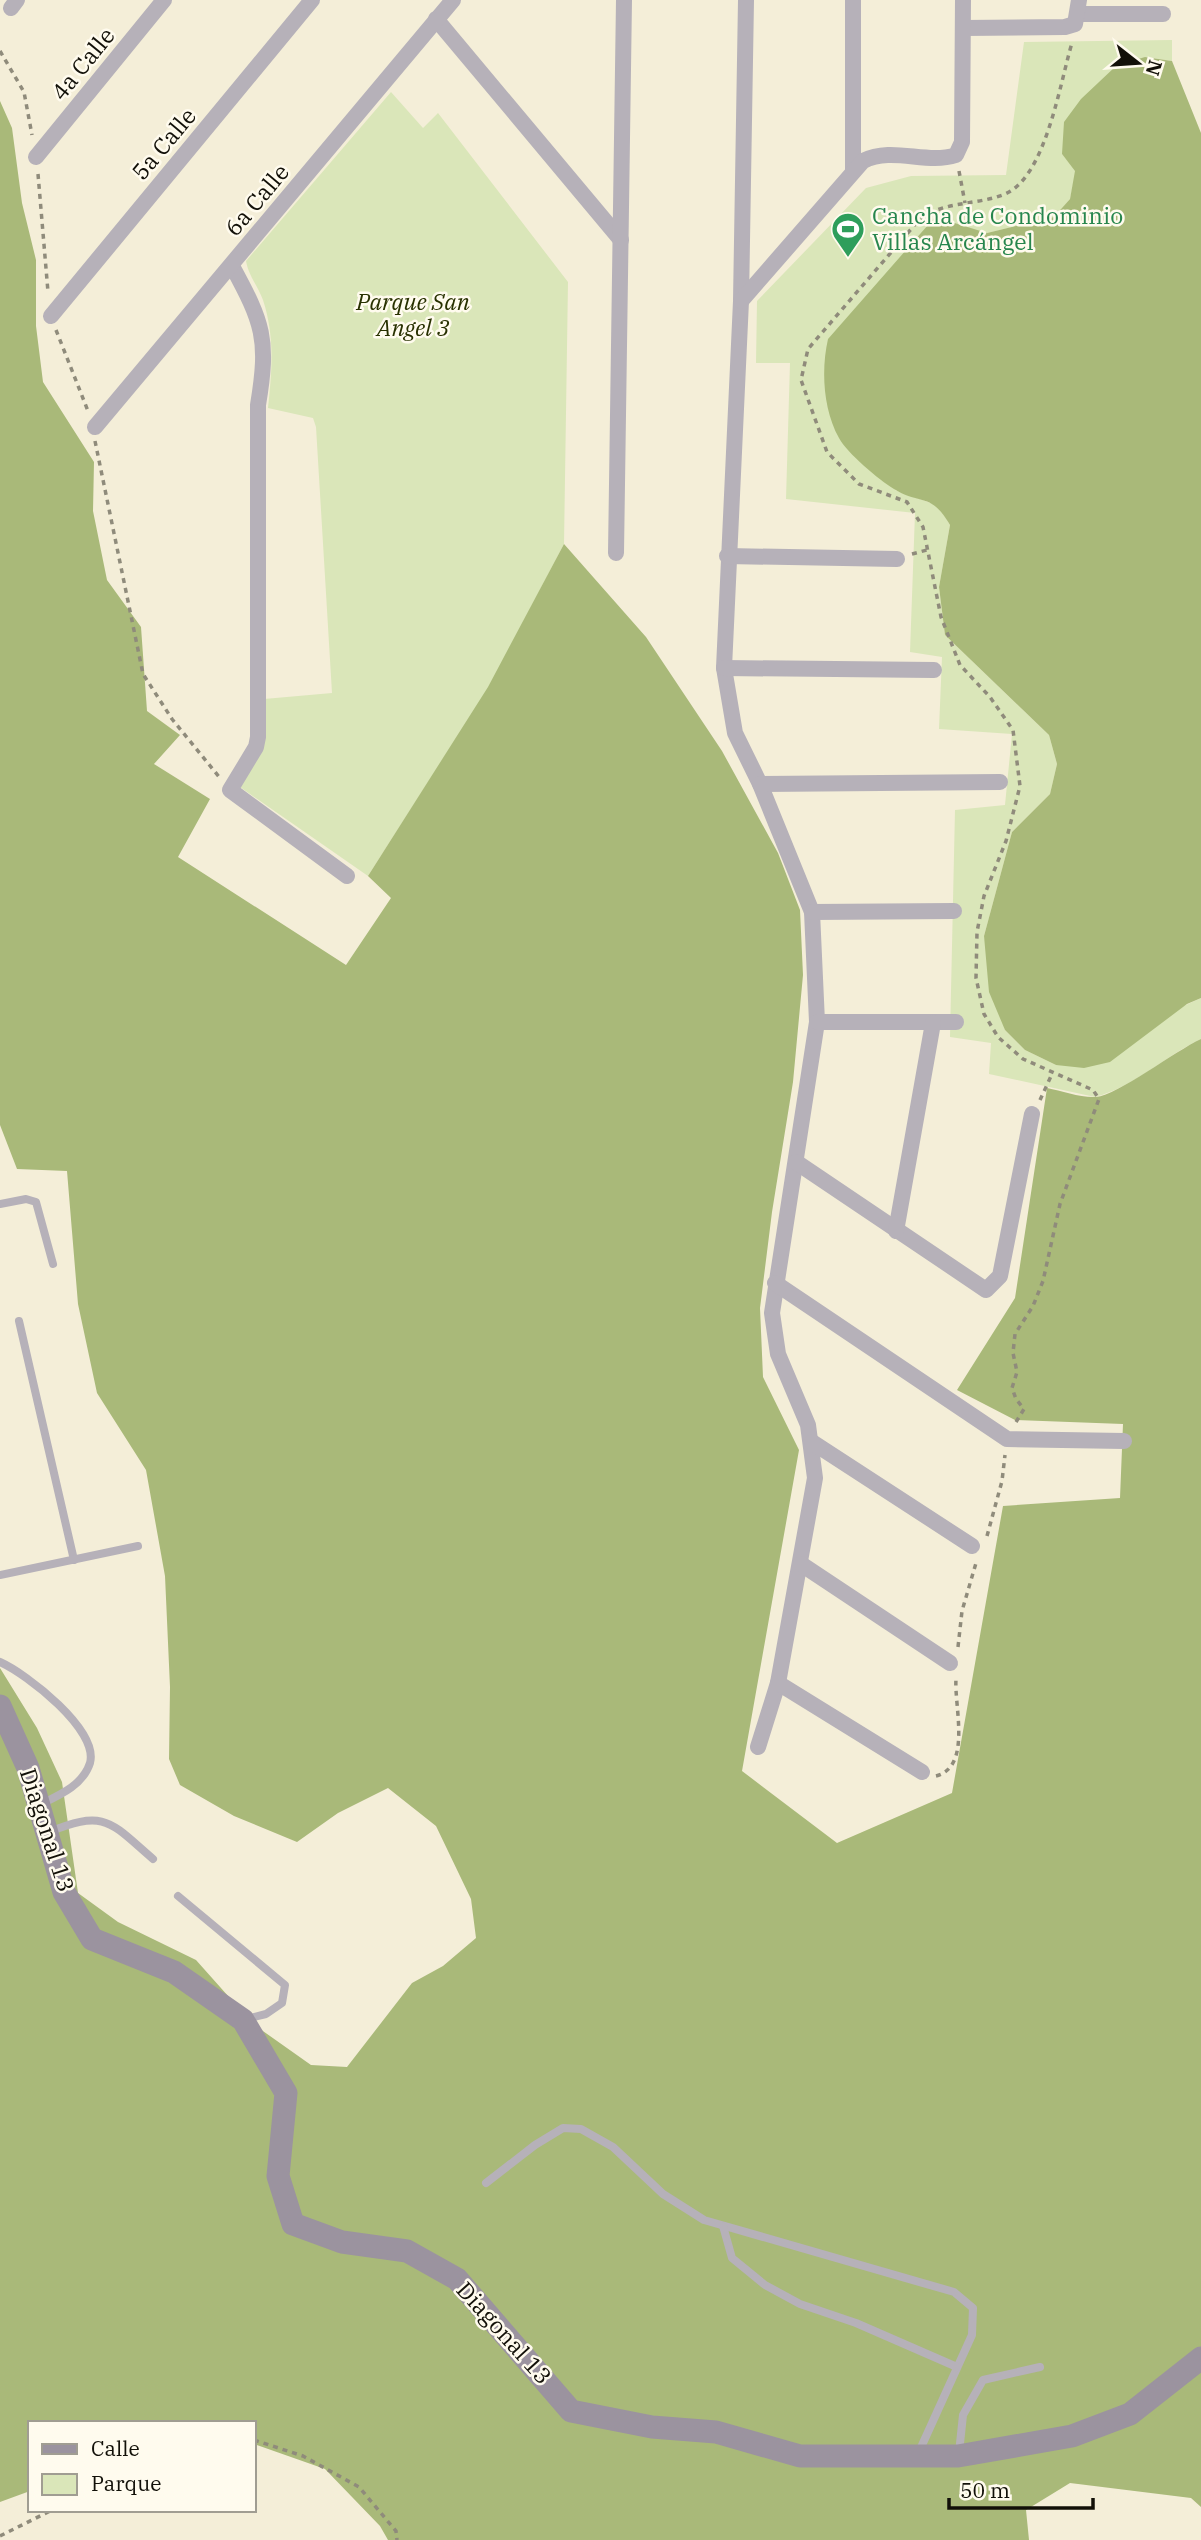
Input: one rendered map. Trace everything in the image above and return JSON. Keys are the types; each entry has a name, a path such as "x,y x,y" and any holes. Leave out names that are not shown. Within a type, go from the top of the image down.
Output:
{"street":[{"name":"4a Calle","path":"36,157 164,0"},
{"name":"5a Calle","path":"51,316 312,0"},
{"name":"6a Calle","path":"95,427 453,0"},
{"path":"616,553 624,0"},
{"path":"746,0 741,301 727,556 724,668 734,733 760,784 812,912 817,1022 772,1312 775,1340 812,1442 814,1487 778,1683 758,1747"},
{"path":"853,0 853,171"},
{"path":"741,301 853,171 873,156 944,159 956,155 962,142 963,0"},
{"path":"964,28 1065,27 1078,12 1163,14"},
{"path":"436,19 621,240"},
{"path":"232,265 261,326 265,358 258,405 258,737 257,747 230,790 347,876"},
{"path":"727,556 897,559"},
{"path":"724,668 934,670"},
{"path":"760,784 1000,782"},
{"path":"812,912 954,911"},
{"path":"817,1022 956,1022"},
{"path":"896,1231 933,1023"},
{"path":"796,1162 986,1290 1000,1276 1032,1114"},
{"path":"775,1283 1007,1439 1124,1441"},
{"path":"812,1442 979,1547"},
{"path":"801,1564 955,1664"},
{"path":"778,1683 922,1772"},
{"name":"Diagonal 13","path":"0,1706 27,1768 64,1892 92,1939 174,1972 243,2020 286,2093 278,2176 293,2224 342,2242 407,2251 457,2279 571,2411 652,2427 716,2432 800,2456 958,2456 1072,2436 1130,2414 1201,2358"}],"lane":[{"path":"0,1205 26,1199 36,1202 53,1264"},
{"path":"19,1321 74,1560"},
{"path":"0,1575 138,1546"},
{"path":"0,1662 40,1688 74,1718 88,1747 91,1760 84,1775 69,1790 38,1806"},
{"path":"47,1833 79,1819 101,1819 120,1830 153,1859"},
{"path":"178,1896 285,1985 282,2003 266,2014 243,2020"},
{"path":"486,2183 535,2145 563,2128 581,2129 613,2147 663,2194 704,2220 954,2292 973,2308 972,2335 917,2456"},
{"path":"723,2225 732,2258 765,2285 800,2304 856,2323 957,2367"},
{"path":"958,2456 963,2415 983,2380 1040,2367"}],"path":[{"path":"922,1772 933,1777 944,1774 960,1748 955,1664 962,1611 979,1547 1002,1481 1007,1439 1024,1409 1012,1388 1017,1372 1013,1353 1015,1334 1033,1306 1043,1281 1060,1204 1099,1099 1093,1090 1023,1059 998,1037 984,1014 976,978 980,913 1006,841 1020,786 1013,730 990,697 960,665 941,617 923,527 907,502 859,484 827,452 801,380 808,349 918,221 935,210 1006,194 1033,168 1041,150 1078,12"},
{"path":"0,51 24,92 36,157 51,316 95,427 95,449 143,674 172,719 230,790"},
{"path":"956,155 965,203"},
{"path":"1032,1114 1052,1074"},
{"path":"256,2441 303,2456 359,2487 396,2531 397,2540"},
{"path":"0,2536 48,2512"}],"green space":[{"path":"1172,40 1172,61 1145,57 1062,154 1076,171 1070,199 1055,217 987,233 964,228 895,490 939,506 950,525 939,587 945,635 1049,735 1057,764 1050,794 1012,832 984,936 1005,1030 1025,1050 1056,1065 1201,998 1201,1039 1136,1079 1095,1097 989,1074 991,1043 950,1037 955,810 1005,805 1012,734 939,729 942,657 910,652 915,513 786,499 790,363 756,363 757,301 866,188 911,176 1006,175 1024,42"},
{"path":"1145,57 1172,61 1201,133 1201,998 1187,1004 1110,1062 1084,1068 1056,1065 1025,1050 1005,1030 989,992 984,936 1012,832 1050,794 1057,764 1049,735 945,635 939,587 950,525 937,507 888,485 864,466 843,444 834,427 827,402 825,363 828,339 935,217 987,233 1054,217 1070,199 1075,171 1062,154 1064,122 1081,99 1116,66"},
{"name":"Parque San Angel 3","path":"391,92 423,128 438,113 568,282 564,544 489,687 368,876 240,787 264,699 332,693 316,427 313,418 268,408 271,340 263,300 246,261"},
{"path":"0,101 12,128 22,203 36,260 36,326 43,382 94,462 93,511 107,580 141,627 147,711 180,735 154,764 210,799 178,857 346,965 391,898 368,876 488,687 564,544 646,637 722,751 778,853 800,910 803,975 793,1082 760,1308 763,1377 799,1450 742,1771 837,1843 952,1793 1003,1506 1120,1498 1123,1424 1015,1420 957,1390 1015,1298 1047,1088 1084,1096 1106,1094 1201,1039 1201,2507 1191,2498 1070,2483 1026,2510 1029,2540 388,2540 380,2526 325,2469 256,2445 256,2421 28,2421 28,2492 0,2502 0,1668 37,1728 62,1782 78,1893 118,1922 196,1960 253,2024 311,2065 347,2067 412,1983 443,1966 476,1938 471,1899 436,1826 388,1788 338,1813 297,1842 234,1816 180,1785 169,1759 170,1687 165,1576 146,1470 97,1393 78,1304 67,1171 17,1169 0,1125"}],"place":[{"name":"Cancha de Condominio Villas Arcángel","path":"848,259"}]}
